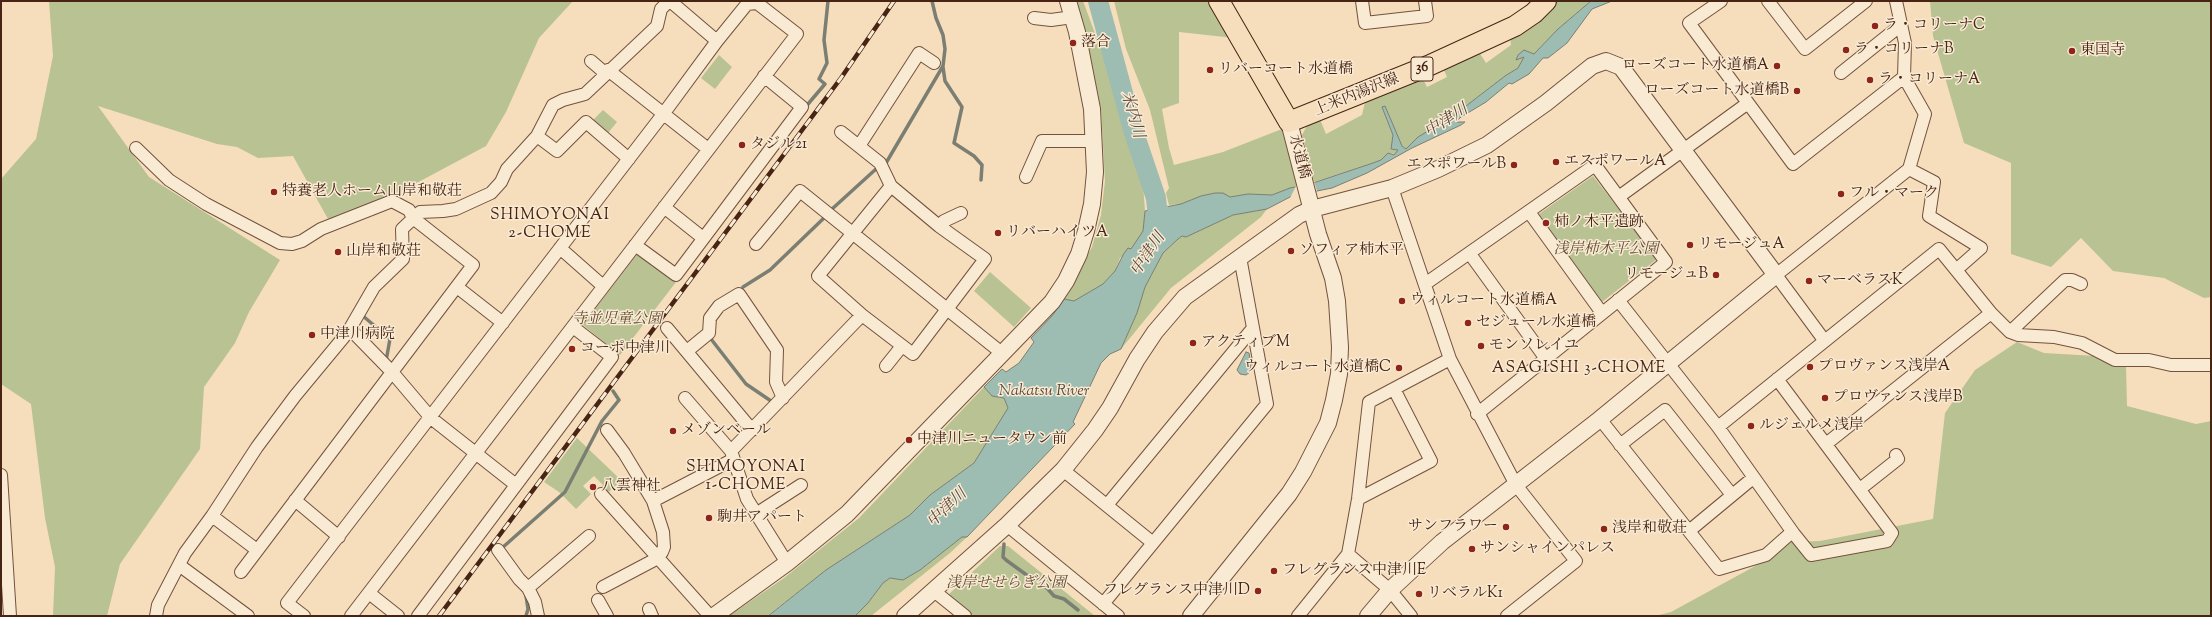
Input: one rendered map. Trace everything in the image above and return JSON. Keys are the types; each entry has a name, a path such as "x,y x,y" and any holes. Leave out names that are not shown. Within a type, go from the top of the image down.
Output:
{"main road":[{"path":"1219,1 1289,122"},
{"name":"上米内湯沢線","path":"1289,122 1428,66 1515,26 1534,13 1546,1"}],"street":[{"path":"156,616 158,605 194,539 212,516 261,440 294,396 350,329 374,287 403,259 402,229 420,212 443,211 467,205 480,200 491,193 503,171 507,169 537,136 553,105 563,100 585,94 657,26 661,9 670,1 717,41"},
{"path":"714,616 787,563 847,514 1052,302 1079,254 1092,204 1095,172 1092,109 1073,17 1068,1"},
{"path":"1362,1 1365,23 1427,16 1425,1"},
{"path":"1721,1 1689,23 1793,164 1904,77"},
{"path":"1768,1 1805,49 1866,1"},
{"path":"1368,616 1390,590 1442,542 1516,486 1600,419 1667,362 1909,169 1925,114 1904,77 1905,43 1896,1"},
{"path":"304,616 287,603 431,418 664,113 717,41 747,4 757,3 797,34 351,616"},
{"path":"1034,18 1051,20 1073,17"},
{"path":"1841,73 1901,25"},
{"path":"859,146 919,53 934,63"},
{"path":"591,61 664,113 708,150"},
{"path":"905,616 1007,525 1063,470 1106,413 1137,359 1155,332 1185,297 1299,215 1312,208 1392,188 1438,169 1487,145 1546,103 1592,66 1606,61 1621,67 1824,340"},
{"path":"635,245 676,275 802,107 764,76"},
{"path":"1620,196 1748,103"},
{"path":"537,136 557,151 586,122 628,159"},
{"name":"水道橋","path":"1191,616 1289,494 1313,454 1328,423 1339,374 1340,325 1333,278 1312,208 1289,122"},
{"path":"841,132 880,163 891,186 939,226 985,259 913,354 862,315 818,276 891,186"},
{"path":"1026,177 1042,141 1093,141"},
{"path":"136,148 170,180 206,204 280,243 292,244 302,241 321,229 392,201 409,210 413,218 473,264 240,572"},
{"path":"1424,284 1470,254 1595,165 1620,196 1666,262 1477,414"},
{"path":"1909,169 1934,182 1929,216 1972,241 1981,248 1956,270"},
{"path":"1392,188 1450,359 1477,414 1516,486 1576,561 1507,616"},
{"path":"756,244 800,191 854,232 946,309 1003,354"},
{"path":"664,207 703,238"},
{"path":"1529,212 1602,313"},
{"path":"939,226 944,221 962,213"},
{"path":"560,248 603,286"},
{"path":"1718,427 1824,340 1939,249 1991,313 2010,332 2018,336 2054,336 2082,343 2115,360 2149,360 2172,365 2211,366"},
{"path":"1470,254 1546,359"},
{"path":"1103,604 1267,404 1240,257"},
{"path":"2010,332 2065,280 2072,280 2081,284"},
{"path":"457,287 503,323"},
{"path":"687,351 709,333 710,318 719,306 740,294 778,350 776,382 783,398"},
{"path":"1618,300 1718,427 1792,532 1811,555 1888,541 1892,533 1777,379"},
{"path":"1826,444 1991,313"},
{"path":"652,501 732,456 752,430 862,315"},
{"path":"418,616 612,357 573,327"},
{"path":"667,328 752,430"},
{"path":"1107,505 1253,328"},
{"path":"350,329 392,372 431,418 516,485"},
{"path":"886,366 902,346"},
{"path":"1298,616 1348,554 1358,499 1369,402 1450,359"},
{"path":"1358,499 1431,461 1394,389"},
{"path":"685,398 732,456 748,499 787,563"},
{"path":"1620,445 1664,410 1732,495"},
{"path":"1600,419 1719,569 1766,555 1792,532"},
{"path":"603,587 658,558 664,547 663,532 652,501 624,453 607,430"},
{"path":"1860,489 1898,460 1896,455"},
{"path":"1063,470 1153,543"},
{"path":"1,475 10,616"},
{"path":"1689,532 1753,478"},
{"path":"756,514 801,485"},
{"path":"601,494 710,616"},
{"path":"295,500 339,537"},
{"path":"212,516 257,550"},
{"path":"1007,525 1118,616"},
{"path":"528,588 589,536"},
{"path":"498,550 519,579 528,588 535,602 538,616"},
{"path":"1348,554 1390,590 1411,616"},
{"path":"179,565 248,616"},
{"path":"934,591 965,616"},
{"path":"369,593 398,616"},
{"path":"598,600 607,616"}],"green space":[{"path":"49,1 573,1 539,38 506,112 486,146 396,194 328,219 293,156 258,158 237,147 217,144 98,106 149,177 280,260 249,312 235,343 204,387 200,449 120,564 107,616 53,616 55,567 45,518 31,404 1,384 1,179 36,139 53,56"},
{"path":"1077,1 1083,1 1103,55 1119,108 1124,132 1143,184 1145,211 1143,231 1131,249 1120,258 1115,271 1103,284 1074,301 1064,299 1092,247 1101,215 1105,181 1101,109"},
{"path":"1114,1 1211,1 1234,38 1179,32 1179,103 1162,109 1169,148 1174,165 1223,152 1282,129 1297,186 1272,195 1248,194 1230,197 1214,193 1201,196 1181,204 1169,205 1166,193 1169,188 1150,110 1126,49"},
{"path":"1557,1 1591,1 1558,29 1534,54 1527,51 1518,55 1516,59 1524,57 1518,68 1505,76 1453,116 1418,137 1406,149 1402,146 1385,106 1382,107 1393,135 1391,149 1398,150 1395,154 1388,153 1381,160 1314,182 1302,135 1310,120 1319,117 1326,134 1362,115 1365,102 1422,77 1427,87 1447,77 1443,68 1479,52 1486,63 1511,45 1510,38 1541,17"},
{"path":"1930,1 2211,1 2211,297 2204,298 2164,278 2113,271 2081,238 2051,267 2011,254 2011,163 1964,143 1933,36"},
{"path":"719,55 732,67 715,89 701,78"},
{"path":"603,110 617,122 608,133 593,120"},
{"name":"浅岸柿木平公園","path":"1593,176 1657,259 1602,302 1536,216"},
{"path":"1267,209 1261,217 1171,288 1121,349 1137,313 1145,287 1163,253 1182,236 1186,237 1233,215"},
{"name":"寺並児童公園","path":"638,253 676,282 620,355 583,325"},
{"path":"990,272 1031,308 1014,327 974,291"},
{"path":"2017,342 2044,353 2096,356 2126,366 2127,406 2196,424 2211,421 2211,616 1655,616 1671,612 1768,559 1791,542 1820,541 1933,519 1945,413 1975,370"},
{"path":"984,387 992,396 1004,398 1008,408 974,463 930,495 910,515 826,570 767,616 729,616 784,578 859,518"},
{"path":"577,438 622,481 606,494 601,488 603,485 594,476 583,486 591,494 576,509 559,492 544,482"},
{"path":"962,537 967,537 950,553 871,616 855,616 868,603 883,583 890,578 903,580 920,570"},
{"name":"浅岸せせらぎ公園","path":"1000,546 1008,546 1095,616 972,616 947,596"}],"water":[{"name":"Nakatsu River","path":"1591,1 1612,1 1592,9 1567,43 1548,58 1543,58 1529,74 1512,84 1509,83 1486,102 1461,117 1456,122 1465,122 1461,125 1412,148 1367,173 1332,188 1292,196 1267,209 1233,215 1186,237 1182,236 1163,253 1145,287 1137,313 1121,349 1110,354 1101,363 1073,422 1075,424 967,537 962,537 920,570 903,580 890,578 883,583 868,603 855,616 768,616 826,570 910,515 930,495 974,463 1008,408 1004,398 992,396 984,387 1002,369 1006,372 1019,363 1034,342 1031,338 1052,316 1064,299 1074,301 1103,284 1115,271 1123,255 1128,248 1131,249 1143,231 1145,211 1181,204 1201,196 1215,193 1223,193 1230,197 1248,194 1272,195 1290,188 1310,184 1373,163 1381,160 1388,153 1394,155 1398,150 1391,149 1393,135 1382,107 1385,106 1402,146 1406,149 1418,137 1453,116 1505,76 1518,68 1524,57 1516,60 1518,55 1524,50 1534,54 1558,29"},
{"path":"1246,352 1249,353 1251,364 1250,372 1246,375 1240,374 1237,370"}],"pier":[{"path":"1314,181 1317,191 1290,198 1297,184"}],"waterway":[{"path":"808,104 825,84 819,79 827,63 824,40 828,1"},
{"path":"886,163 943,66 945,49 943,35 936,18 932,1"},
{"name":"米内川","path":"1098,1 1133,130 1156,198 1157,208 1169,226"},
{"path":"943,67 945,81 962,107 954,143 974,156 982,165 981,180"},
{"path":"832,209 876,169"},
{"path":"743,287 770,270 825,217"},
{"path":"363,316 390,339 386,361"},
{"path":"711,339 746,384 771,401"},
{"path":"502,548 565,492 602,421 619,400 613,391"},
{"path":"1004,544 1003,557 1006,560 1028,576 1039,579 1054,596 1064,599 1078,610"},
{"path":"526,596 528,609 526,616"}],"railway":[{"path":"439,616 841,78 894,1"}],"place":[{"name":"ラ・コリーナC","path":"1875,26"},
{"name":"落合","path":"1073,43"},
{"name":"ラ・コリーナB","path":"1846,50"},
{"name":"東国寺","path":"2072,51"},
{"name":"ローズコート水道橋A","path":"1777,66"},
{"name":"リバーコート水道橋","path":"1210,70"},
{"name":"ラ・コリーナA","path":"1870,80"},
{"name":"ローズコート水道橋B","path":"1797,91"},
{"name":"タジル21","path":"742,145"},
{"name":"エスポワールA","path":"1556,162"},
{"name":"エスポワールB","path":"1514,165"},
{"name":"特養老人ホーム山岸和敬荘","path":"274,192"},
{"name":"フル・マーク","path":"1841,194"},
{"name":"柿ノ木平遺跡","path":"1546,223"},
{"name":"リバーハイツA","path":"998,233"},
{"name":"リモージュA","path":"1690,245"},
{"name":"ソフィア柿木平","path":"1291,251"},
{"name":"山岸和敬荘","path":"338,252"},
{"name":"リモージュB","path":"1716,275"},
{"name":"マーベラスK","path":"1809,281"},
{"name":"ウィルコート水道橋A","path":"1402,301"},
{"name":"セジュール水道橋","path":"1468,323"},
{"name":"中津川病院","path":"312,335"},
{"name":"アクティブM","path":"1193,343"},
{"name":"モンソレイユ","path":"1481,346"},
{"name":"コーポ中津川","path":"572,349"},
{"name":"プロヴァンス浅岸A","path":"1810,367"},
{"name":"ウィルコート水道橋C","path":"1399,368"},
{"name":"プロヴァンス浅岸B","path":"1825,398"},
{"name":"ルジェルメ浅岸","path":"1751,426"},
{"name":"メゾンベール","path":"673,431"},
{"name":"中津川ニュータウン前","path":"909,440"},
{"name":"八雲神社","path":"593,487"},
{"name":"駒井アパート","path":"709,518"},
{"name":"サンフラワー","path":"1506,527"},
{"name":"浅岸和敬荘","path":"1604,529"},
{"name":"サンシャインパレス","path":"1472,549"},
{"name":"フレグランス中津川E","path":"1274,571"},
{"name":"フレグランス中津川D","path":"1258,591"},
{"name":"リベラルK1","path":"1419,594"}],"district":[{"name":"SHIMOYONAI 2-CHOME","path":"550,225"},
{"name":"ASAGISHI 3-CHOME","path":"1579,369"},
{"name":"SHIMOYONAI 1-CHOME","path":"746,477"}],"water label":[{"name":"中津川","path":"1447,122"},
{"name":"中津川","path":"1149,255"},
{"name":"中津川","path":"948,509"}]}
